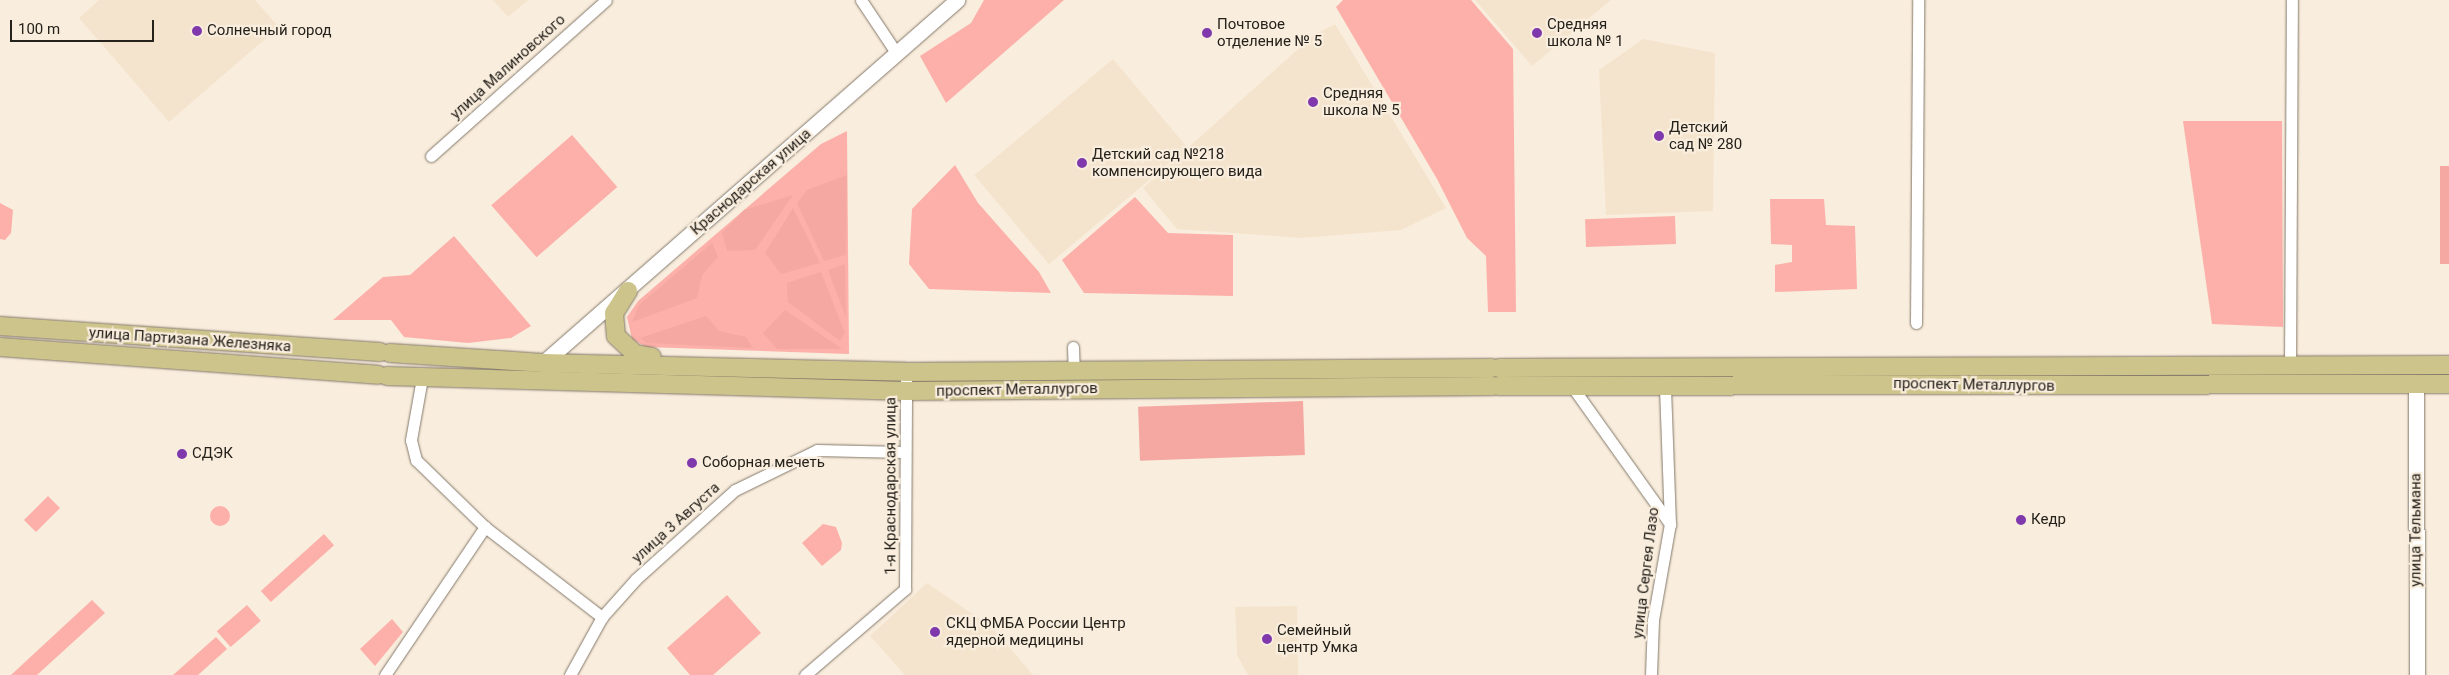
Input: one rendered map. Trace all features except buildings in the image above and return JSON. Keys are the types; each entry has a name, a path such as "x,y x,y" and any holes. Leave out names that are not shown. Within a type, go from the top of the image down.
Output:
{"main road":[{"name":"Краснодарская улица","path":"542,363 628,291 957,0"},
{"path":"628,291 613,323 623,346 635,354 700,363"},
{"name":"улица Партизана Железняка","path":"0,326 542,363"},
{"name":"улица Партизана Железняка","path":"0,348 422,378 541,383"},
{"name":"проспект Металлургов","path":"542,363 700,363 906,372 2449,365"},
{"path":"541,383 542,363"},
{"path":"2415,365 2416,384"},
{"path":"1662,368 1665,386"},
{"name":"проспект Металлургов","path":"541,383 906,391 1496,386 2449,384"},
{"name":"улица Тельмана","path":"2416,384 2417,675"}],"street":[{"name":"улица Малиновского","path":"431,156 606,0"},
{"path":"861,0 897,54"},
{"path":"1916,323 1918,0"},
{"path":"2290,365 2292,0"},
{"path":"1073,347 1074,371"},
{"name":"1-я Краснодарская улица","path":"805,675 905,589 904,452 906,372"},
{"path":"422,378 411,451 485,527 602,617"},
{"path":"1571,386 1670,524"},
{"name":"улица Сергея Лазо","path":"1651,675 1653,620 1670,524 1665,386"},
{"name":"улица 3 Августа","path":"574,673 602,617 735,490 817,450 904,452"},
{"path":"385,675 485,527"}],"shaded area":[{"path":"99,0 255,0 279,27 169,122 79,18"},
{"path":"493,0 528,0 508,17"},
{"path":"984,0 1064,0 946,103 920,56 971,23"},
{"path":"1343,0 1471,0 1513,49 1516,312 1488,312 1486,256 1467,238 1437,179 1336,7"},
{"name":"Средняя школа № 1","path":"1475,0 1611,0 1532,66"},
{"name":"Средняя школа № 5","path":"1335,24 1446,208 1401,230 1302,238 1177,229 1143,188 1314,35"},
{"name":"Детский сад № 280","path":"1643,39 1715,53 1713,211 1606,215 1599,70"},
{"name":"Детский сад №218 компенсирующего вида","path":"1113,59 1188,148 1049,264 974,175"},
{"path":"2183,121 2282,121 2283,327 2212,324"},
{"path":"847,131 849,354 646,347 632,339 627,317 638,301 821,144"},
{"path":"572,135 617,187 537,257 491,205"},
{"path":"955,165 978,203 1039,272 1051,293 929,289 909,264 912,209"},
{"path":"2440,166 2449,166 2449,264 2440,264"},
{"path":"847,175 846,255 824,261 797,203 807,190"},
{"path":"793,195 755,250 727,251 722,233 744,210"},
{"path":"1135,197 1168,233 1233,235 1233,296 1084,293 1062,260"},
{"path":"1770,199 1824,199 1826,225 1855,226 1857,289 1775,292 1775,265 1792,262 1792,245 1771,244"},
{"path":"0,203 13,210 11,233 5,240 0,239"},
{"path":"793,208 820,263 781,274 765,253"},
{"path":"1675,216 1676,244 1586,247 1585,219"},
{"path":"454,236 531,326 511,338 468,343 404,337 391,320 333,320 383,277 410,275"},
{"path":"712,243 718,257 702,275 697,298 632,322 639,305"},
{"path":"845,264 846,318 828,270"},
{"path":"821,272 845,333 840,341 788,302 787,283"},
{"path":"785,310 842,349 777,349 763,333"},
{"path":"706,316 719,331 746,337 753,348 647,343 640,338"},
{"path":"1303,401 1305,455 1140,461 1138,407"},
{"path":"48,496 60,508 36,532 24,520"},
{"path":"220,506 227,509 230,516 227,523 220,526 213,523 210,516 213,509"},
{"path":"823,524 836,527 842,543 841,550 822,566 802,543"},
{"path":"324,534 334,545 271,602 261,591"},
{"name":"СКЦ ФМБА России Центр ядерной медицины","path":"927,583 993,628 1033,675 905,675 870,636"},
{"path":"727,595 761,633 713,675 690,675 667,648"},
{"path":"92,600 105,613 37,675 11,675"},
{"path":"247,605 261,621 231,647 217,631"},
{"name":"Семейный центр Умка","path":"1297,606 1298,675 1248,675 1237,655 1235,607"},
{"path":"392,619 403,632 375,666 360,649"},
{"path":"216,637 227,649 198,675 173,675"}],"place":[{"name":"Солнечный город","path":"197,31"},
{"name":"Почтовое отделение № 5","path":"1207,33"},
{"name":"Средняя школа № 1","path":"1537,33"},
{"name":"Средняя школа № 5","path":"1313,102"},
{"name":"Детский сад № 280","path":"1659,136"},
{"name":"Детский сад №218 компенсирующего вида","path":"1082,163"},
{"name":"СДЭК","path":"182,454"},
{"name":"Соборная мечеть","path":"692,463"},
{"name":"Кедр","path":"2021,520"},
{"name":"СКЦ ФМБА России Центр ядерной медицины","path":"935,632"},
{"name":"Семейный центр Умка","path":"1267,639"}]}
